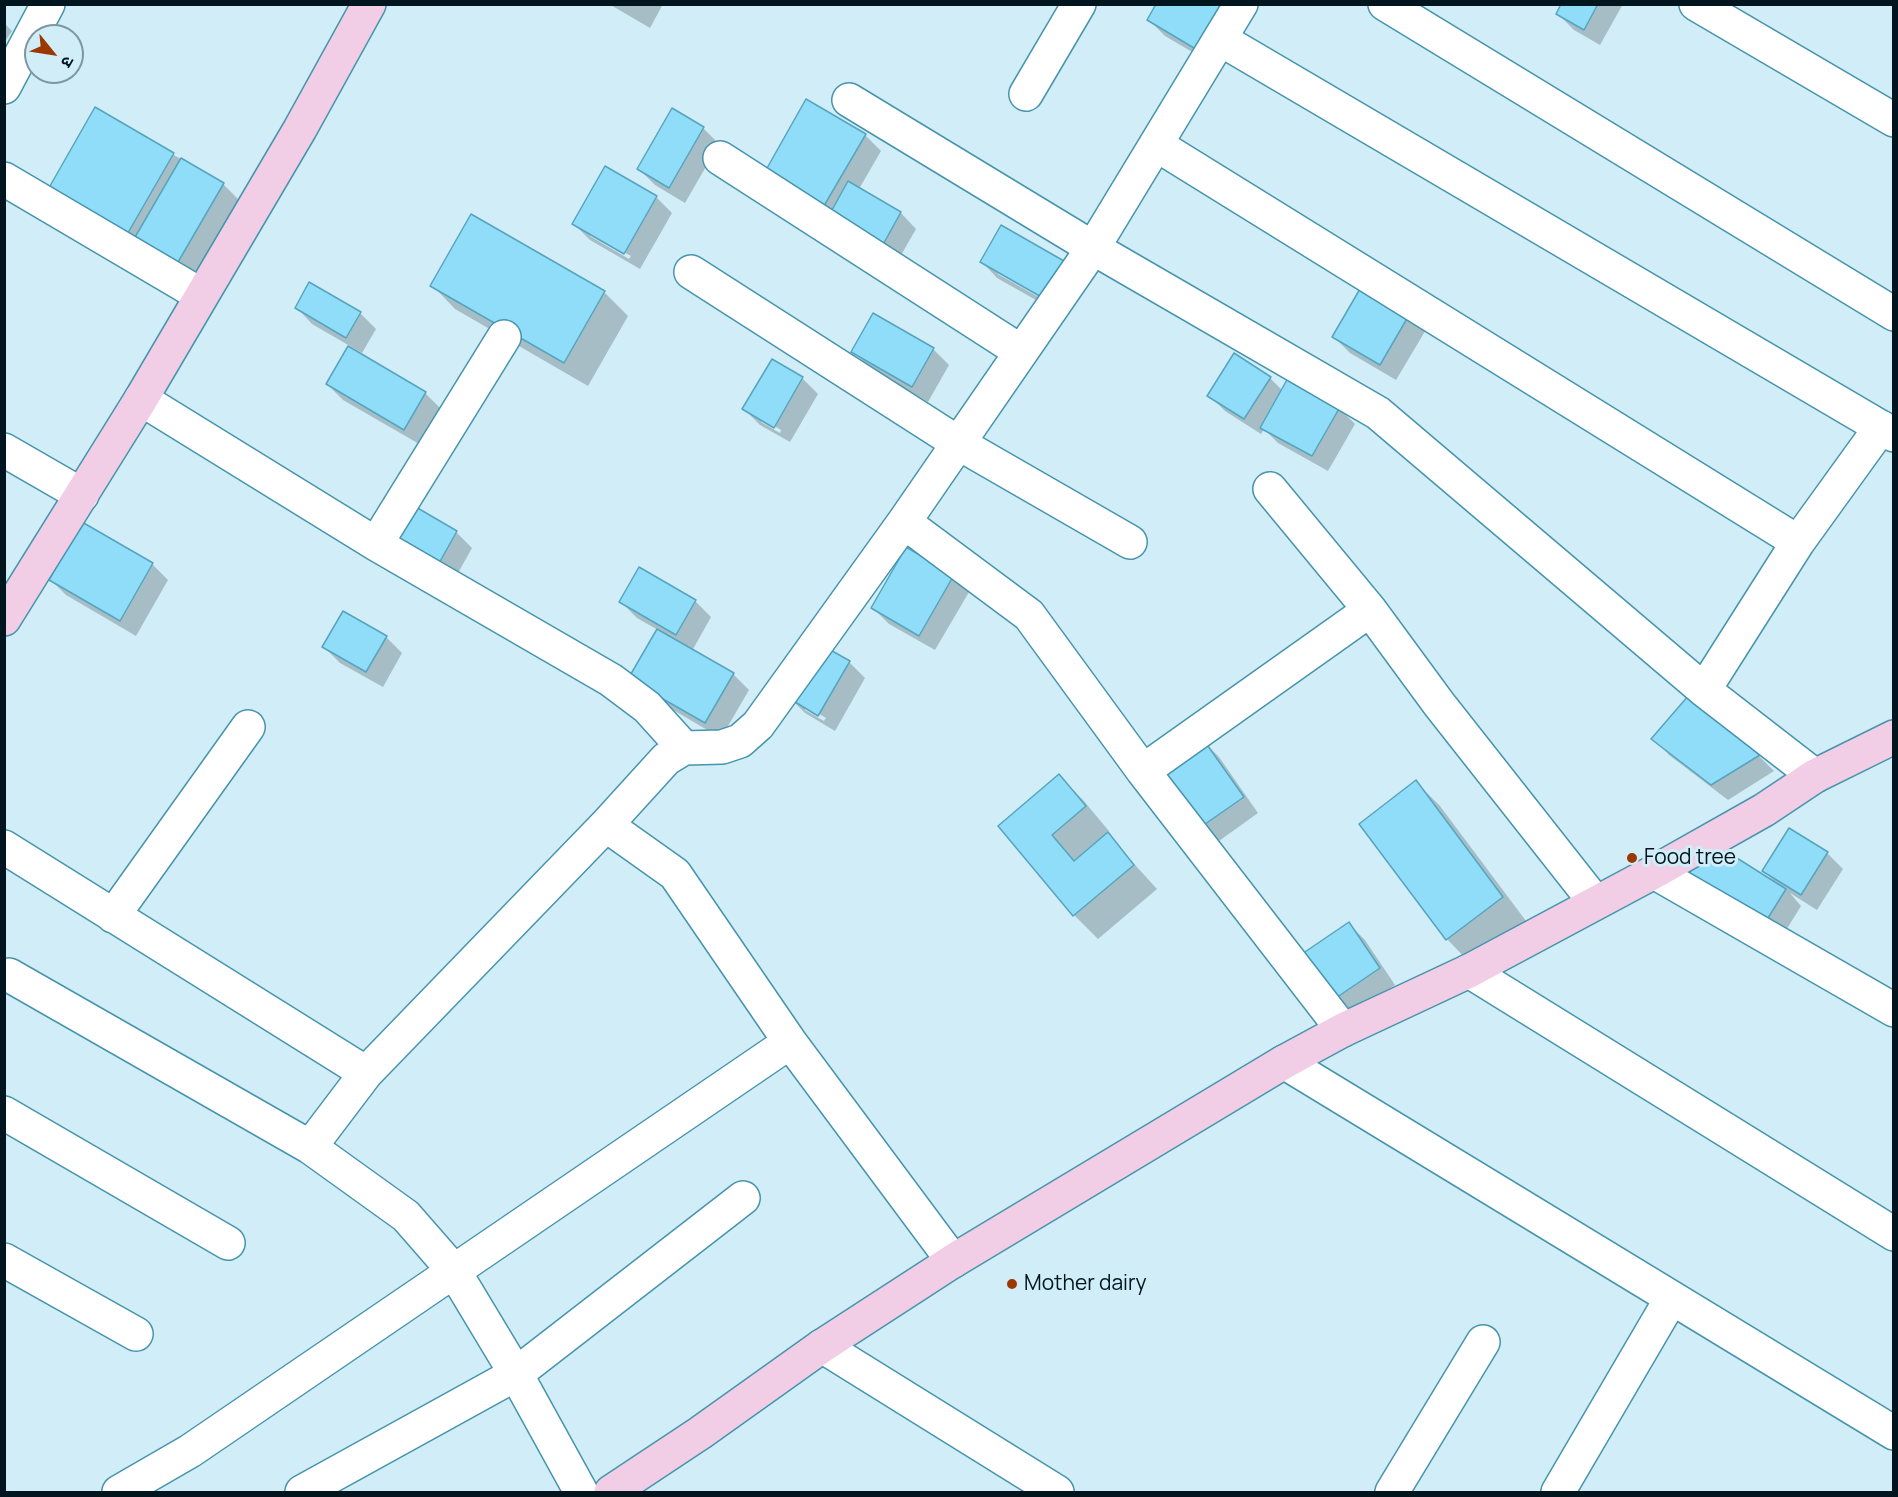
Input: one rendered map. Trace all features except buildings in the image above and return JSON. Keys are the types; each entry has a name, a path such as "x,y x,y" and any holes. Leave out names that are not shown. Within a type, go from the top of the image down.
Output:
{"street":[{"path":"4,87 48,4"},
{"path":"4,619 141,399 300,129 369,4"},
{"path":"1026,94 1079,4"},
{"path":"310,1147 366,1073 606,825 666,759 684,748 722,747 740,741 758,725 904,522 1093,248 1241,4"},
{"path":"1386,4 1893,314"},
{"path":"1696,4 1893,120"},
{"path":"1221,39 1887,431 1798,542 1704,690"},
{"path":"849,100 1093,248 1378,413 1704,690 1815,776"},
{"path":"1157,145 1798,542"},
{"path":"720,158 1020,351"},
{"path":"4,179 201,295"},
{"path":"691,272 958,443 1130,542"},
{"path":"376,544 504,338"},
{"path":"141,399 376,544 611,680 647,707 684,748"},
{"path":"4,450 82,495"},
{"path":"1270,489 1370,610 1439,704 1596,902"},
{"path":"904,522 1029,615 1143,771 1342,1030"},
{"path":"1143,771 1370,610"},
{"path":"114,916 248,727"},
{"path":"611,1492 700,1434 822,1346 952,1261 1284,1062 1342,1030 1469,971 1654,872 1764,810 1815,776 1888,745"},
{"path":"606,825 675,874 790,1042 952,1261"},
{"path":"4,847 366,1073"},
{"path":"1654,872 1893,1010"},
{"path":"1469,971 1893,1234"},
{"path":"9,975 310,1147 406,1216 454,1271 516,1374 581,1492"},
{"path":"119,1492 190,1451 790,1042"},
{"path":"1284,1062 1893,1433"},
{"path":"4,1113 228,1243"},
{"path":"302,1492 516,1374 743,1198"},
{"path":"4,1260 136,1334"},
{"path":"1558,1492 1671,1299"},
{"path":"1392,1492 1483,1342"},
{"path":"822,1346 1057,1492"}],"place":[{"name":"Food tree","path":"1632,858"},
{"name":"Mother dairy","path":"1012,1284"}]}
